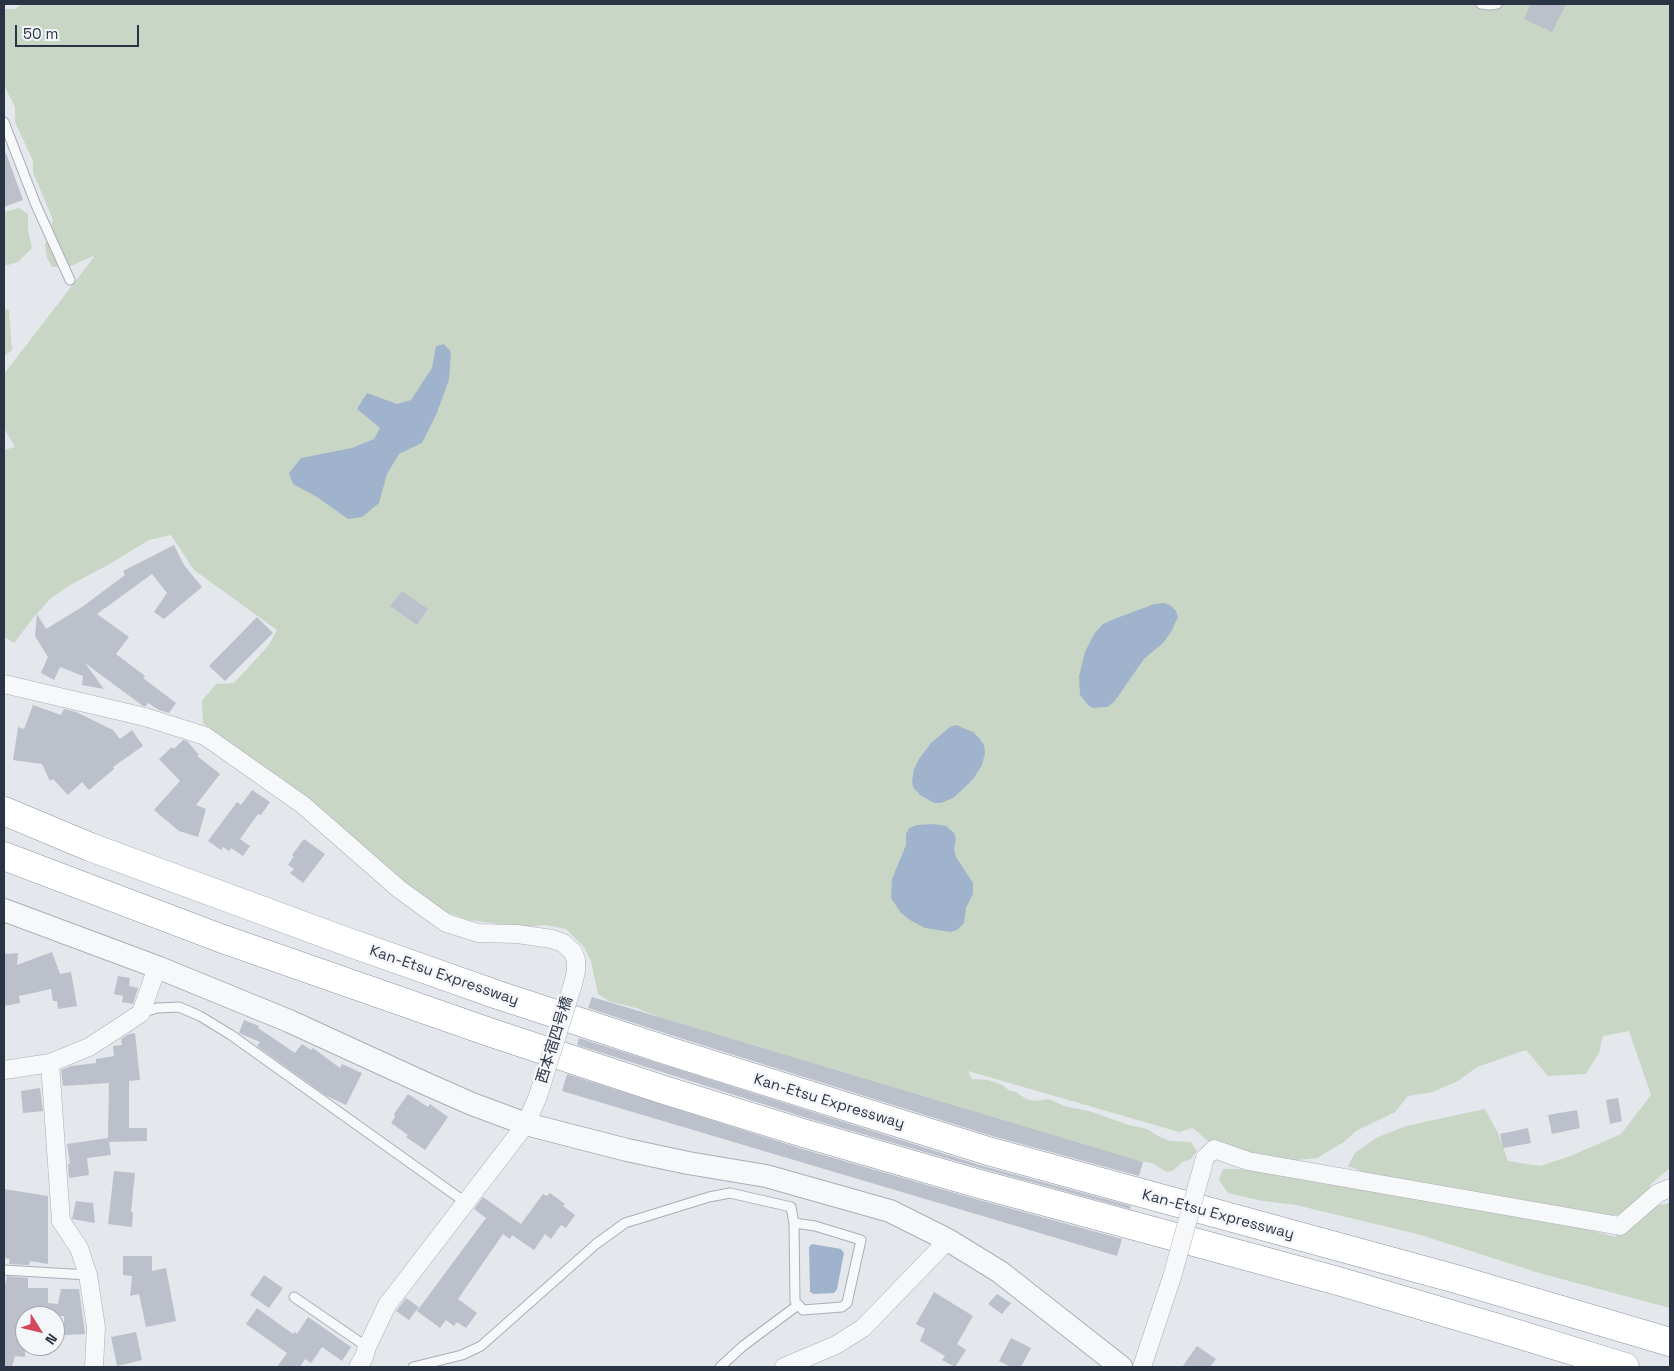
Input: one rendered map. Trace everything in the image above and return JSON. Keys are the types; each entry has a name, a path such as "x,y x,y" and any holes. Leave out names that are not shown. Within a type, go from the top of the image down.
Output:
{"highway":[{"name":"Kan-Etsu Expressway","path":"4,811 90,847 345,941 498,995 703,1062 988,1151 1456,1279 1670,1342"},
{"path":"4,856 220,938 489,1032 661,1089 813,1136 976,1183 1338,1281 1625,1367"}],"street":[{"name":"西本宿四号橋","path":"4,684 145,718 205,736 302,806 399,889 446,923 478,933 517,934 552,939 563,943 573,952 576,960 573,984 538,1096 526,1124 387,1305 358,1367"},
{"path":"4,910 156,967 289,1021 472,1104 526,1124 627,1150 688,1163 766,1176 890,1211 948,1240 1000,1272 1121,1367"},
{"path":"4,1070 50,1063 89,1047 141,1013 156,967"},
{"path":"50,1063 61,1221 78,1248 88,1275 96,1327 94,1367"},
{"path":"1142,1367 1172,1276 1205,1158 1214,1149 1248,1161 1620,1226 1658,1193 1670,1188"},
{"path":"784,1367 836,1345 863,1328 948,1240"}],"lane":[{"path":"1482,4 1497,4"},
{"path":"4,122 36,205 70,280"},
{"path":"141,1013 157,1008 179,1007 200,1016 231,1035 465,1202"},
{"path":"413,1367 462,1355 481,1346 596,1244 624,1223 709,1197 730,1193 791,1206 794,1223 795,1301 803,1310 842,1307 847,1303 861,1240 815,1226 794,1223"},
{"path":"4,1270 88,1275"},
{"path":"294,1298 367,1347"},
{"path":"720,1367 743,1346 798,1305"}],"green space":[{"path":"23,4 1670,4 1670,1168 1651,1184 1644,1200 1618,1215 1591,1217 1381,1179 1348,1166 1355,1153 1376,1138 1406,1126 1485,1109 1498,1133 1508,1161 1540,1166 1568,1157 1621,1134 1651,1095 1629,1031 1603,1036 1599,1053 1586,1074 1548,1076 1526,1050 1477,1067 1458,1081 1433,1092 1408,1096 1395,1112 1356,1131 1344,1142 1317,1158 1288,1161 1210,1143 1193,1128 1179,1132 968,1071 972,1079 988,1080 1002,1085 1026,1099 1035,1101 1049,1099 1064,1106 1089,1111 1129,1125 1147,1129 1170,1141 1191,1142 1197,1151 1191,1159 1182,1162 1174,1170 1167,1172 1152,1163 1127,1159 677,1024 636,1008 611,1002 598,994 591,961 584,947 566,929 545,925 513,928 469,920 440,910 293,792 282,778 252,760 240,749 220,737 203,723 202,701 216,684 234,683 269,645 277,630 194,570 171,535 149,540 70,585 51,598 14,643 4,637 4,450 15,447 4,428 4,374 94,257 69,267 52,267 47,258 45,245 53,220 33,172 33,161 15,122 15,107 4,85 4,9 15,9"},
{"path":"19,208 28,214 28,230 32,248 18,262 4,266 4,212"},
{"path":"4,307 9,311 12,350 4,356"},
{"path":"1223,1169 1243,1169 1305,1176 1579,1227 1615,1237 1648,1207 1670,1203 1670,1308 1539,1273 1421,1235 1296,1205 1263,1201 1228,1193 1219,1180"}],"water":[{"path":"444,344 451,352 449,380 436,415 422,443 399,454 387,474 379,503 362,517 348,519 317,497 293,484 289,473 301,458 352,448 374,439 380,428 357,409 367,393 397,404 411,400 432,368 436,346"},
{"path":"1163,603 1170,605 1176,611 1178,617 1171,632 1163,643 1144,659 1114,702 1107,707 1093,708 1089,706 1080,695 1079,676 1085,652 1094,634 1103,624 1114,619 1154,604"},
{"path":"956,725 973,732 984,745 985,753 982,765 974,778 953,798 941,803 934,803 920,795 913,787 914,769 931,743 950,727"},
{"path":"934,824 946,826 954,833 956,857 973,883 973,894 966,908 964,923 957,930 950,932 925,928 910,920 901,913 891,898 892,879 906,845 906,834 909,828 917,825"},
{"path":"812,1244 841,1249 844,1253 837,1289 834,1293 814,1294 810,1292 809,1247"}],"building":[{"path":"1531,4 1566,4 1552,32 1524,19"},
{"path":"4,153 6,153 23,200 4,207"},
{"path":"174,545 184,565 202,587 164,619 154,612 167,593 152,574 97,614 129,637 116,654 145,676 143,678 176,703 169,713 159,710 148,703 146,706 143,706 85,663 104,689 82,685 83,676 60,667 54,680 41,673 48,657 35,636 37,614 46,629 82,607 125,575 123,571"},
{"path":"402,591 428,609 417,625 390,606"},
{"path":"257,617 273,633 225,681 209,666"},
{"path":"33,705 61,715 64,709 76,712 113,730 120,739 132,730 143,746 113,767 114,769 89,790 82,782 68,795 53,779 50,781 42,764 13,760 18,727 24,729"},
{"path":"183,740 187,741 199,755 197,756 220,774 196,805 206,809 198,837 179,831 154,810 180,781 159,759"},
{"path":"252,790 270,802 261,815 258,814 240,839 250,846 243,856 231,848 229,851 223,847 221,850 208,841 237,802 241,805"},
{"path":"304,839 325,854 303,883 290,873 294,869 288,865 294,856 292,855"},
{"path":"52,952 60,974 71,972 77,1006 58,1009 57,1001 53,1001 51,989 19,996 20,1003 4,1006 4,954 18,953 17,965"},
{"path":"118,976 130,978 129,986 138,988 133,1004 122,1002 123,996 114,994"},
{"path":"592,997 1143,1162 1139,1176 992,1136 588,1008"},
{"path":"244,1020 259,1026 258,1028 295,1053 302,1044 311,1050 313,1048 340,1068 342,1064 362,1073 346,1105 325,1095 257,1046 260,1042 239,1033"},
{"path":"135,1033 140,1080 129,1081 129,1128 147,1128 147,1141 109,1142 111,1155 87,1158 89,1175 69,1178 68,1164 70,1164 67,1144 108,1138 109,1083 63,1086 61,1070 71,1066 96,1063 96,1059 114,1056 113,1046 122,1045 121,1039"},
{"path":"579,1038 983,1166 1131,1206 1130,1209 807,1118 577,1045"},
{"path":"567,1074 799,1148 1122,1239 1117,1256 562,1091"},
{"path":"40,1088 43,1111 23,1113 21,1091"},
{"path":"408,1094 428,1107 430,1104 448,1117 425,1150 406,1137 408,1135 391,1123 395,1117 394,1114"},
{"path":"1618,1098 1622,1121 1610,1124 1606,1100"},
{"path":"1577,1110 1580,1128 1552,1134 1548,1115"},
{"path":"1528,1128 1531,1143 1503,1148 1500,1134"},
{"path":"114,1171 135,1173 131,1212 133,1212 132,1227 108,1224"},
{"path":"4,1189 48,1196 48,1264 30,1261 29,1265 9,1264 10,1259 4,1258"},
{"path":"550,1193 565,1204 563,1206 575,1215 566,1228 561,1225 551,1239 545,1234 534,1250 512,1235 510,1239 503,1234 458,1299 477,1313 466,1328 457,1322 454,1326 446,1320 440,1328 417,1311 486,1218 474,1209 483,1197 521,1224 543,1194 547,1196"},
{"path":"76,1201 93,1203 95,1223 72,1219"},
{"path":"123,1256 152,1256 152,1271 166,1268 176,1321 146,1327 139,1294 130,1296 132,1276 123,1275"},
{"path":"264,1275 283,1288 269,1308 250,1295"},
{"path":"7,1276 28,1278 28,1288 48,1288 48,1303 58,1304 61,1289 79,1289 85,1334 65,1335 65,1306 15,1306 15,1356 12,1367 4,1367 5,1285"},
{"path":"934,1292 973,1316 957,1344 966,1350 955,1367 942,1360 945,1356 920,1341 925,1329 916,1324"},
{"path":"997,1294 1011,1303 1002,1314 988,1304"},
{"path":"406,1298 419,1307 409,1320 396,1311"},
{"path":"257,1308 293,1334 295,1332 297,1334 308,1317 351,1347 342,1361 322,1347 311,1363 305,1359 300,1367 277,1367 287,1353 246,1324"},
{"path":"136,1332 142,1360 117,1366 111,1337"},
{"path":"1011,1338 1031,1348 1021,1367 1011,1367 999,1361"},
{"path":"1197,1346 1216,1359 1210,1367 1182,1367"}]}
